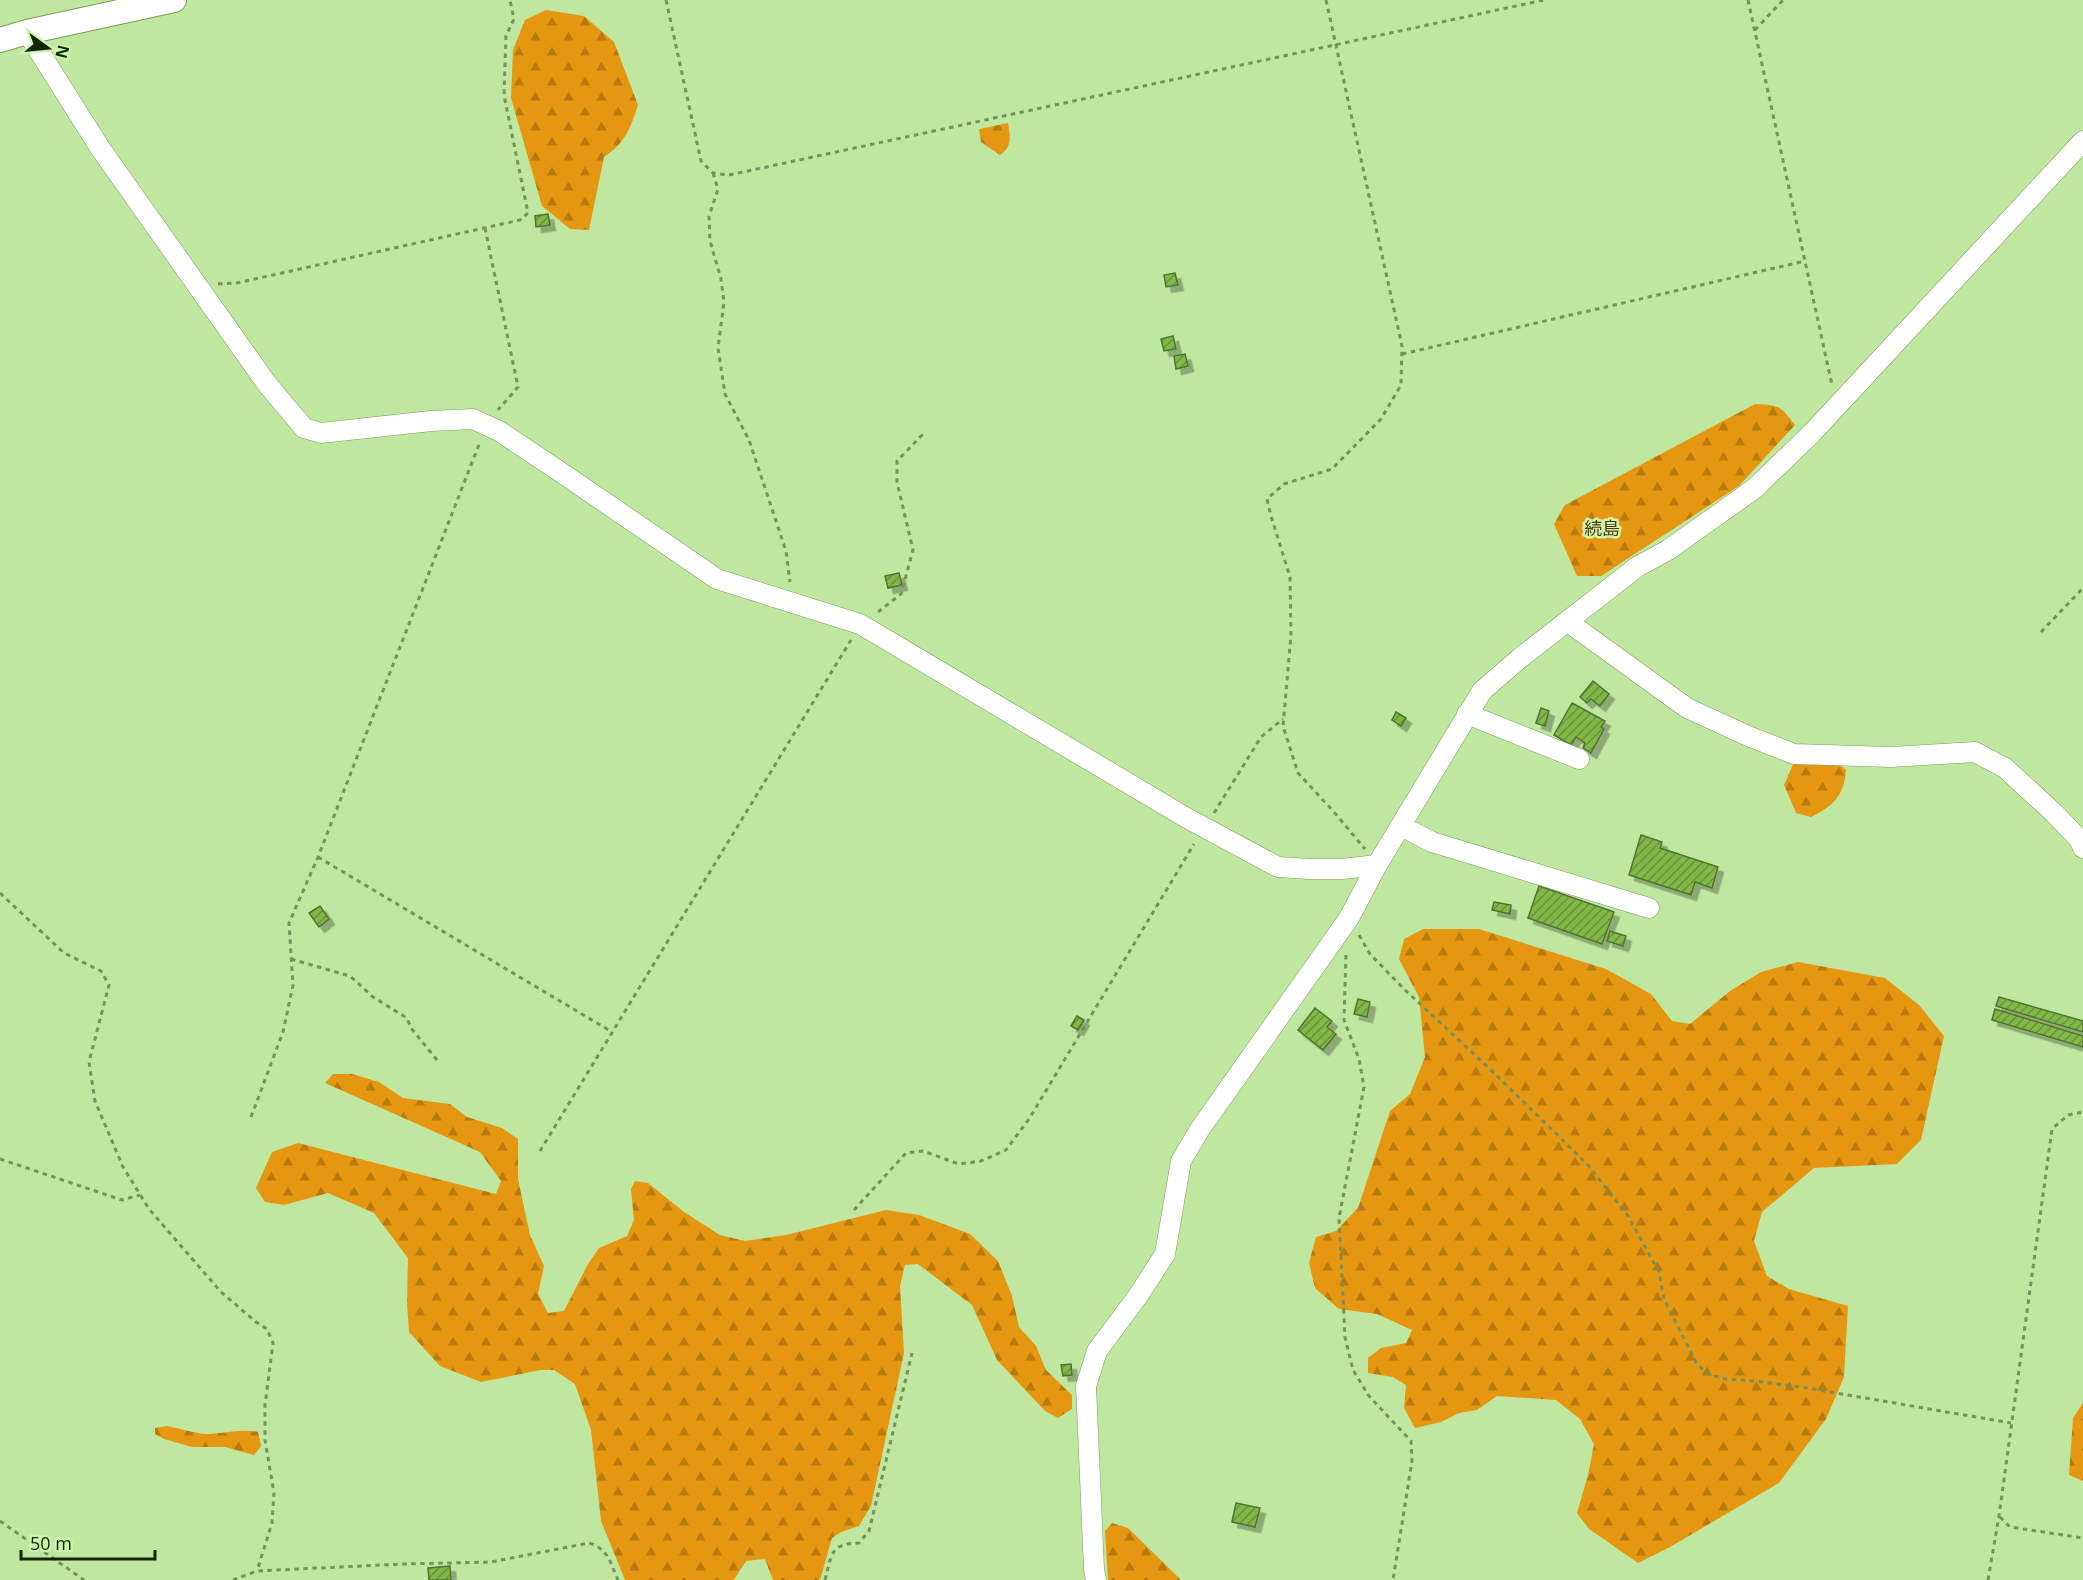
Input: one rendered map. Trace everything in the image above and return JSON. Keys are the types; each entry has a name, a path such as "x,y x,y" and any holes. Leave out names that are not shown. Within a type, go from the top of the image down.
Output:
{"street":[{"path":"0,40 174,0"},
{"path":"27,32 100,148 267,384 304,428 321,434 472,418 499,431 717,579 860,624 1204,827 1278,867 1342,869 1377,865"},
{"path":"1096,1580 1086,1386 1097,1351 1138,1296 1165,1254 1180,1161 1200,1129 1349,918 1377,865 1482,691 1520,658 1637,567 1668,550 1754,489 1812,434 2083,141"},
{"path":"1568,622 1687,708 1794,754 1891,757 1975,752 2005,768 2079,839 2083,848"},
{"path":"1467,714 1579,759"},
{"path":"1401,826 1432,842 1649,908"}],"path":[{"path":"198,285 237,283 519,220 528,213 504,94 506,36 514,19 510,0"},
{"path":"666,0 701,161 713,173 718,189 709,216 710,242 721,279 724,302 718,348 725,394 749,440 783,540 792,602"},
{"path":"1326,0 1402,346 1401,385 1381,419 1332,469 1284,484 1267,499 1290,577 1290,635 1283,726 1298,773 1334,812 1377,865"},
{"path":"713,173 729,175 740,173 1544,0"},
{"path":"1748,0 1836,407"},
{"path":"1755,30 1783,0"},
{"path":"251,1117 283,1032 292,985 289,923 318,857 479,447 483,423 512,396 518,387 485,228"},
{"path":"1402,354 1805,261"},
{"path":"540,1151 860,624 901,594 913,550 897,482 897,461 924,433"},
{"path":"2041,632 2083,588"},
{"path":"854,1210 906,1153 923,1151 959,1164 981,1161 1006,1150 1029,1119 1204,827 1261,737 1283,718"},
{"path":"318,857 612,1032"},
{"path":"0,893 64,953 101,971 109,985 89,1062 95,1101 123,1167 149,1209 221,1292 267,1329 273,1343 265,1405 265,1440 274,1493 272,1523 256,1571"},
{"path":"1349,918 1370,954 1398,983 1588,1165 1628,1216 1659,1272 1664,1299 1696,1362 1707,1374 1726,1379 1807,1388 2012,1423"},
{"path":"1349,918 1344,978 1344,1020 1359,1059 1364,1087 1338,1218 1345,1337 1353,1370 1358,1379 1369,1396 1411,1441 1412,1461 1393,1580"},
{"path":"291,959 350,976 373,998 406,1018 436,1060"},
{"path":"1988,1580 1999,1516 2052,1129 2068,1115 2083,1112"},
{"path":"0,1159 122,1200 140,1195"},
{"path":"825,1580 833,1552 843,1543 859,1543 869,1531 912,1353"},
{"path":"1999,1516 2010,1527 2083,1538"},
{"path":"0,1521 84,1580"},
{"path":"233,1580 256,1571 491,1562 589,1544 599,1546 606,1552 618,1580"}],"green space":[{"path":"546,10 584,16 614,42 638,105 626,134 604,157 589,230 570,229 542,206 511,98 513,50 525,20"},
{"path":"1008,123 1009,145 1000,155 981,142 979,129"},
{"name":"続島","path":"1755,404 1779,408 1795,425 1739,486 1601,576 1577,576 1554,524 1565,505"},
{"path":"1794,762 1840,765 1846,770 1843,787 1836,799 1811,817 1796,813 1784,785"},
{"path":"1423,929 1479,929 1606,969 1651,994 1672,1021 1690,1024 1730,991 1761,972 1798,962 1885,978 1919,1005 1944,1036 1921,1140 1897,1164 1814,1168 1762,1212 1754,1241 1767,1276 1789,1289 1848,1306 1844,1377 1826,1419 1779,1483 1670,1547 1638,1563 1589,1529 1577,1513 1594,1444 1580,1419 1556,1400 1497,1396 1477,1410 1459,1413 1441,1422 1415,1428 1404,1408 1406,1385 1393,1377 1368,1373 1368,1358 1381,1348 1406,1343 1412,1330 1377,1314 1339,1309 1315,1288 1309,1263 1316,1237 1336,1231 1358,1208 1390,1111 1410,1094 1425,1057 1419,997 1399,959 1404,939"},
{"path":"333,1074 352,1074 379,1082 403,1098 450,1104 467,1117 502,1128 518,1139 518,1179 530,1235 544,1266 538,1294 548,1313 564,1311 588,1264 599,1248 627,1236 634,1220 631,1189 635,1181 648,1183 684,1212 720,1235 745,1241 786,1235 886,1210 919,1215 970,1234 998,1261 1012,1296 1019,1327 1036,1346 1046,1370 1072,1395 1072,1409 1058,1418 1045,1411 997,1360 972,1305 918,1264 905,1265 900,1286 904,1353 871,1506 859,1526 841,1532 832,1538 820,1580 773,1580 765,1559 746,1561 734,1580 625,1580 601,1521 591,1430 575,1384 554,1370 541,1370 481,1382 440,1366 409,1332 408,1258 374,1213 328,1193 284,1205 265,1202 256,1188 272,1152 298,1143 496,1194 501,1181 480,1152 325,1083"},
{"path":"2083,1403 2083,1481 2069,1475 2073,1418"},
{"path":"167,1426 205,1434 258,1432 261,1446 254,1455 225,1447 192,1447 155,1434 155,1428"},
{"path":"1112,1523 1128,1528 1181,1580 1108,1580 1105,1531"}],"building":[{"path":"548,214 550,225 536,227 535,216"},
{"path":"1175,273 1178,285 1166,287 1164,275"},
{"path":"1173,336 1176,349 1164,351 1161,339"},
{"path":"1185,354 1188,366 1176,369 1174,356"},
{"path":"899,573 902,585 888,588 885,576"},
{"path":"1593,681 1609,694 1600,706 1591,699 1587,703 1580,697"},
{"path":"1572,703 1605,721 1601,727 1604,729 1591,753 1583,748 1585,743 1576,737 1571,745 1554,735"},
{"path":"1541,708 1549,711 1545,726 1536,723"},
{"path":"1396,712 1406,718 1401,726 1392,720"},
{"path":"1641,835 1662,842 1660,848 1718,867 1712,888 1695,882 1691,895 1629,875"},
{"path":"1539,886 1614,912 1602,944 1528,918"},
{"path":"1494,902 1511,905 1510,914 1492,910"},
{"path":"320,906 329,919 319,927 309,913"},
{"path":"1610,931 1626,936 1623,946 1607,941"},
{"path":"1999,997 2083,1021 2083,1032 1996,1006"},
{"path":"1358,999 1370,1002 1367,1017 1354,1014"},
{"path":"1315,1008 1332,1021 1327,1027 1336,1034 1323,1050 1298,1030"},
{"path":"1995,1009 2083,1036 2083,1047 1992,1020"},
{"path":"1077,1016 1084,1020 1078,1030 1071,1026"},
{"path":"1071,1364 1072,1375 1063,1376 1061,1365"},
{"path":"1236,1503 1260,1508 1255,1527 1232,1522"},
{"path":"450,1566 451,1580 429,1580 428,1568"}]}
